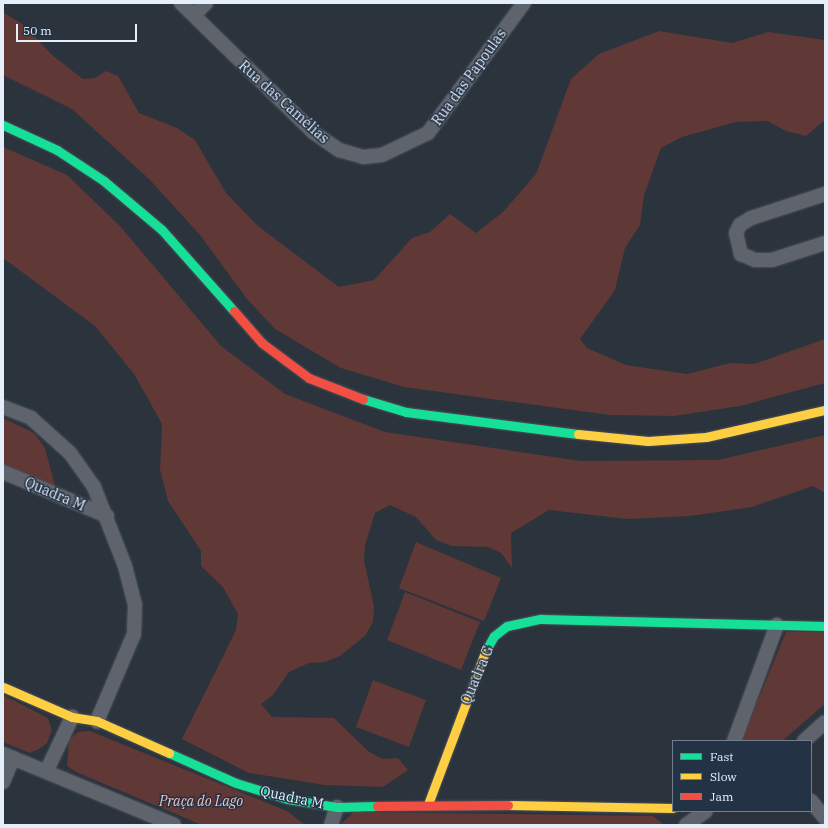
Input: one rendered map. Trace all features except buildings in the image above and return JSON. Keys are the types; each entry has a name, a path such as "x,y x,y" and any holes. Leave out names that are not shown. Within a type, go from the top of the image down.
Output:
{"street":[{"name":"Rua das Camélias","path":"181,3 313,132 339,150 363,157 382,155 407,145"},
{"path":"194,15 206,3"},
{"name":"Rua das Papoulas","path":"407,145 428,133 446,113 520,4"},
{"path":"3,125 57,150 104,181 162,230 262,344 309,378 350,395 406,412 512,428 628,440 706,437 825,410"},
{"path":"825,194 740,225 736,233 741,254 755,260 772,260 825,243"},
{"name":"Quadra M","path":"3,407 31,418 70,453 94,487 107,516 125,566 135,605 134,634 97,721"},
{"name":"Quadra M","path":"3,472 107,516"},
{"name":"Quadra G","path":"428,804 480,661 494,636 507,626 541,619 825,626"},
{"path":"734,740 777,625"},
{"name":"Quadra M","path":"3,687 72,717 97,721 236,783 288,799 337,806 428,804"},
{"path":"47,770 72,717"},
{"path":"805,740 825,722"},
{"path":"3,782 8,756 47,770 174,825"},
{"path":"812,802 825,818"},
{"path":"428,804 672,808"},
{"path":"331,825 337,806"},
{"path":"686,825 705,812"}],"green space":[{"path":"3,12 25,26 52,55 83,79 95,78 106,71 118,76 139,113 177,128 195,140 226,193 258,226 339,287 374,280 412,238 430,232 450,214 476,233 503,212 536,174 571,79 599,54 659,31 732,43 768,32 825,40 825,120 806,136 786,131 767,121 736,122 682,137 661,148 644,195 640,225 625,248 615,290 580,339 587,348 626,365 687,374 730,363 754,364 825,339 825,383 740,406 674,416 610,415 404,387 341,368 275,329 247,299 200,235 150,180 72,109 3,75"},
{"path":"3,147 67,175 120,226 221,346 285,394 385,432 581,461 718,460 825,435 825,493 813,486 752,507 690,516 627,519 549,510 511,533 512,568 501,553 488,547 452,546 436,540 416,517 390,505 375,513 365,545 364,560 374,607 373,622 365,636 340,656 325,662 309,663 289,672 273,695 261,704 272,717 334,718 369,752 383,759 398,758 408,770 383,787 325,785 249,773 182,739 236,630 238,614 223,587 201,566 201,551 168,501 160,470 162,424 134,374 95,326 3,258"},
{"path":"3,418 34,433 45,448 56,489 3,466"},
{"path":"416,542 501,578 484,621 399,588"},
{"path":"405,592 480,622 461,670 387,640"},
{"path":"786,632 825,632 825,704 783,740 741,740"},
{"path":"373,680 426,700 409,747 356,727"},
{"path":"3,695 48,718 52,730 47,743 30,753 3,742"},
{"name":"Praça do Lago","path":"90,731 287,811 305,825 202,825 76,772 67,766 69,740 78,732"},
{"path":"354,812 653,816 664,825 340,825"}],"traffic: fast":[{"path":"3,125 57,150 104,181 162,230 234,311"},
{"path":"363,399 406,412 578,434"},
{"path":"485,652 494,636 507,626 541,619 825,626"},
{"path":"169,753 236,783 288,799 337,807 377,806"}],"traffic: slow":[{"path":"578,434 648,441 706,437 825,410"},
{"path":"428,804 485,652"},
{"path":"3,687 72,717 97,721 169,753"},
{"path":"508,805 672,808"}],"traffic: jam":[{"path":"234,311 262,343 309,378 363,399"},
{"path":"377,806 508,805"}]}
